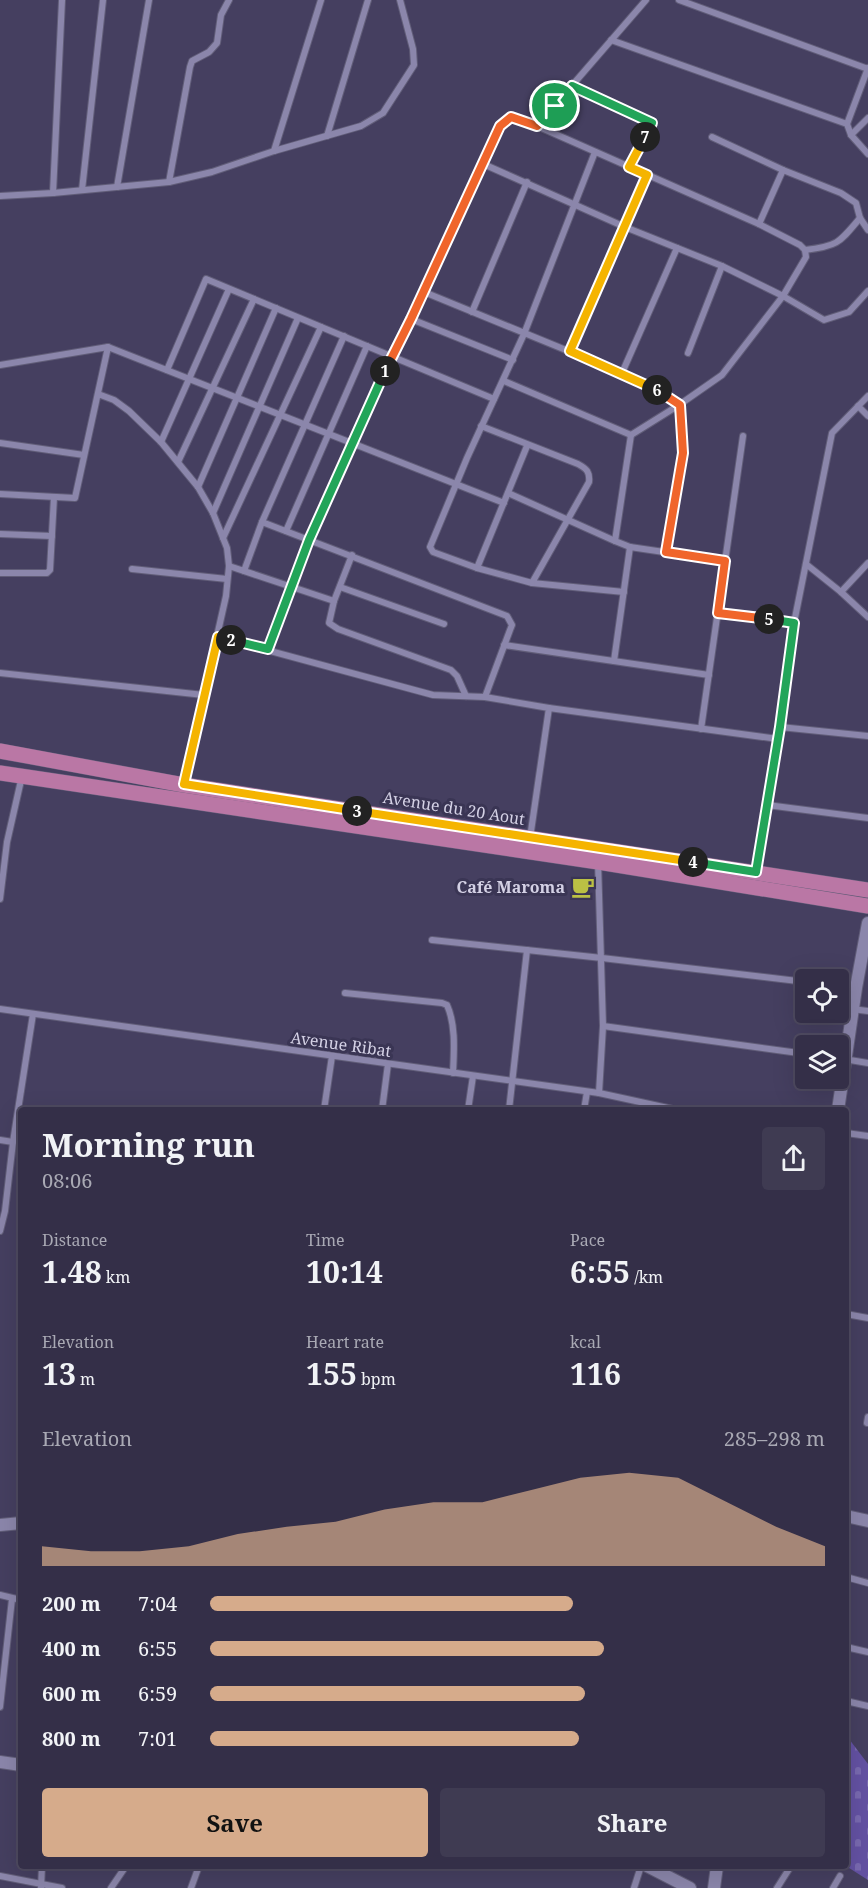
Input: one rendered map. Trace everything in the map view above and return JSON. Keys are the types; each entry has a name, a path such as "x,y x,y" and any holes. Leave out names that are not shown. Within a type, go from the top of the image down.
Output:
{"main road":[{"name":"Avenue du 20 Aout","path":"0,751 184,784 530,838 755,879 868,906"},
{"name":"Avenue du 20 Aout","path":"0,773 598,862 868,890"}],"street":[{"path":"53,193 62,0"},
{"path":"82,190 103,0"},
{"path":"117,187 148,0"},
{"path":"169,182 192,61 209,52 217,43 221,15 230,0"},
{"path":"274,151 321,0"},
{"path":"327,136 368,0"},
{"path":"0,196 169,182 212,172 361,126 383,113 414,65 413,49 400,0"},
{"path":"537,126 646,0"},
{"path":"679,0 868,68 847,124 851,135 868,154"},
{"path":"611,40 847,124"},
{"path":"572,86 652,123 629,167"},
{"path":"268,649 309,540 352,443 482,163 505,120 511,117 537,126 759,224 790,239 805,250 828,247 840,241 860,218"},
{"path":"851,135 868,118"},
{"path":"712,136 783,170 841,193 856,203 860,218 868,230"},
{"path":"595,152 524,334 481,426 430,547 441,555 477,568 532,583 624,592"},
{"path":"482,163 625,227 722,266 783,296 824,320 849,312 868,291"},
{"path":"759,224 783,170"},
{"path":"570,351 647,175"},
{"path":"472,312 527,182"},
{"path":"622,373 677,248"},
{"path":"631,435 680,405 722,375 783,296 806,257 805,250"},
{"path":"688,353 722,266"},
{"path":"167,370 206,279 494,399"},
{"path":"161,442 229,289"},
{"path":"424,292 622,373 664,393 680,405 683,453 666,552"},
{"path":"178,462 254,299"},
{"path":"198,487 276,308"},
{"path":"213,513 298,318"},
{"path":"411,319 513,360"},
{"path":"223,538 321,327"},
{"path":"244,571 262,522 344,336"},
{"path":"286,531 367,346"},
{"path":"0,494 75,498 108,347"},
{"path":"0,365 108,347 504,502"},
{"path":"504,381 631,435"},
{"path":"98,394 122,405 161,442 178,462 198,487 213,513 227,548 226,596 184,784"},
{"path":"755,879 780,727 794,623 832,433 868,396"},
{"path":"858,406 868,416"},
{"path":"481,426 527,446 578,464 588,471 589,482 532,583"},
{"path":"615,541 631,435"},
{"path":"701,729 743,436"},
{"path":"0,443 84,456"},
{"path":"477,568 527,446"},
{"path":"508,493 630,547 725,561"},
{"path":"0,573 47,573 51,567 54,496"},
{"path":"262,522 507,616 512,625 485,697"},
{"path":"0,534 52,536"},
{"path":"614,661 630,547"},
{"path":"352,555 334,601 329,623 333,627 452,670 466,696"},
{"path":"841,592 868,562"},
{"path":"806,564 868,617"},
{"path":"228,566 334,601"},
{"path":"132,569 228,579"},
{"path":"340,587 444,624"},
{"path":"718,613 794,623"},
{"path":"218,637 433,695 485,697 549,708 778,739"},
{"path":"504,645 709,675"},
{"path":"0,673 204,695"},
{"path":"530,838 549,708"},
{"path":"780,727 868,736"},
{"path":"0,898 3,842 22,776"},
{"path":"767,805 868,818"},
{"path":"598,862 603,1026 599,1093"},
{"path":"847,1035 868,923"},
{"path":"432,940 602,957 795,981"},
{"path":"509,1107 527,950"},
{"path":"849,987 856,988"},
{"path":"345,993 442,1002 447,1005 451,1013 453,1073"},
{"name":"Avenue Ribat","path":"0,1009 599,1093 663,1107"},
{"path":"852,1009 868,1011"},
{"path":"18,1107 33,1014"},
{"path":"603,1026 795,1052"},
{"path":"324,1107 332,1056"},
{"path":"849,1060 868,1063"},
{"path":"382,1107 388,1064"},
{"path":"468,1107 473,1076"},
{"path":"838,1107 840,1089"},
{"path":"584,1107 587,1092"},
{"path":"0,1231 5,1211 18,1110"},
{"path":"849,1133 868,1136"},
{"path":"0,1140 13,1142"},
{"path":"849,1315 868,1318"},
{"path":"849,1517 868,1521"},
{"path":"0,1525 18,1523"},
{"path":"849,1578 868,1583"},
{"path":"0,1595 18,1600"},
{"path":"0,1707 12,1599"},
{"path":"849,1648 868,1652"},
{"path":"849,1702 868,1706"},
{"path":"0,1762 18,1765"},
{"path":"41,1886 42,1869"},
{"path":"111,1888 124,1869"},
{"path":"191,1888 198,1869"},
{"path":"634,1888 640,1869"},
{"path":"653,1869 690,1888"},
{"path":"714,1888 717,1869"},
{"path":"777,1888 789,1869"},
{"path":"0,1875 41,1886 62,1888"},
{"path":"833,1888 840,1876"}],"green space":[{"path":"849,1739 868,1764 868,1880 849,1868"}],"place":[{"name":"Café Maroma","path":"583,887"}],"route":[{"path":"572,86 652,123 629,167 647,175 570,351 664,393 680,405 683,453 666,552 725,561 718,613 794,623 780,727 756,872 184,784 218,637 268,649 304,553 331,490 391,356 411,319 500,126 511,117 537,126 555,106 572,86"}]}
